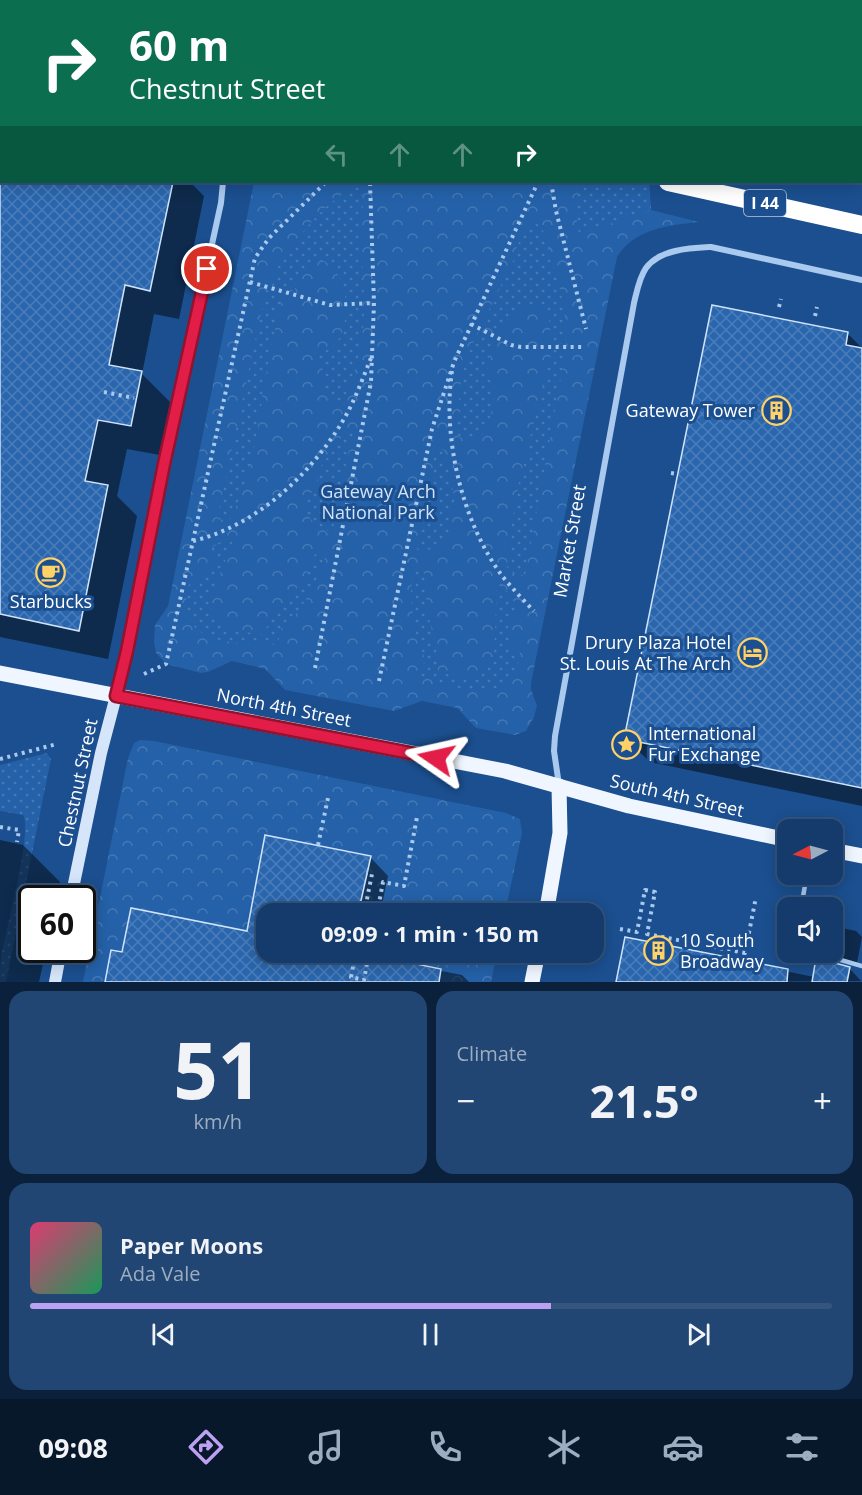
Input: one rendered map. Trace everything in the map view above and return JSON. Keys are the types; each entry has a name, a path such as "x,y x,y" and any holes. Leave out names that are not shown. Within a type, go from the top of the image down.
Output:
{"highway":[{"name":"I 44","path":"673,183 862,225"}],"main road":[{"name":"North 4th Street","path":"0,673 505,771 559,786"},
{"name":"South 4th Street","path":"559,786 629,806 777,838"},
{"name":"Market Street","path":"548,903 559,841 559,786"},
{"path":"843,852 862,856"},
{"path":"532,982 536,963"}],"street":[{"name":"Chestnut Street","path":"74,885 101,753 127,651 164,464 221,203 223,183"},
{"name":"Market Street","path":"559,786 554,751 555,736 639,282 647,266 667,253 689,248 711,247 862,280"},
{"path":"55,982 59,963"}],"lane":[{"path":"843,961 862,966"}],"path":[{"path":"166,664 255,258 269,238 325,183"},
{"path":"315,668 367,409 373,353 374,303 370,183"},
{"path":"379,681 432,429 454,362 538,183"},
{"path":"550,183 586,329"},
{"path":"250,282 330,305 374,303"},
{"path":"779,307 781,298"},
{"path":"815,316 817,307"},
{"path":"471,324 511,345 521,347 582,346"},
{"path":"193,541 230,528 256,513 310,466 341,424 355,399 373,353"},
{"path":"454,362 448,418 456,464 466,502 479,535 502,575 534,611"},
{"path":"104,392 134,398"},
{"path":"671,472 678,474"},
{"path":"0,759 57,744"},
{"path":"318,845 328,798"},
{"path":"379,903 383,882 404,886 417,817"},
{"path":"0,827 19,830 17,842"},
{"path":"366,873 372,874 366,903"},
{"path":"620,929 637,932 645,890 655,892 646,934 745,954 756,897"},
{"path":"354,963 351,978 364,980 367,963"}],"green space":[{"name":"Gateway Arch National Park","path":"254,183 649,183 651,210 699,222 664,227 643,234 633,240 617,257 531,683 537,706 526,731 515,735 476,728 457,708 422,701 394,711 285,690 265,669 232,661 201,673 166,664 156,653 154,642 155,625 168,606"},
{"path":"580,183 649,183 651,210 579,234 575,209"},
{"path":"362,184 363,216 360,217 364,299 346,301 339,277 328,263 322,260 307,264 297,281 294,292 269,284 275,271 308,226 336,199 349,189"},
{"path":"529,219 540,226 543,231 552,259 565,315 566,344 549,344 548,316 542,309 535,306 525,307 516,312 497,332 482,324 518,251 516,249"},
{"path":"266,290 282,295 252,455 243,489 229,521 217,519"},
{"path":"364,307 359,354 343,407 328,399 319,359 314,352 323,352 335,345 342,332 346,309"},
{"path":"478,332 494,340 488,373 497,390 488,426 479,437 470,439 458,437 456,423 459,422 462,376"},
{"path":"552,350 566,350 525,576 507,571 510,533 519,482"},
{"path":"348,428 356,431 353,445 350,445 332,533 315,524 305,511 307,500 318,482 318,470"},
{"path":"436,449 444,450 455,500 451,509 449,534 442,546 417,550 435,463 433,462"},
{"path":"236,533 212,594 211,606 219,622 226,627 244,632 265,634 269,619 305,579 311,560 316,553 327,550 310,593 289,622 280,630 278,645 227,641 211,637 199,631 190,620 186,605 189,584 197,588 216,560 208,554 215,545"},
{"path":"414,567 421,569 425,575 427,609 437,653 438,671 455,676 471,678 478,676 484,673 489,666 494,656 497,579 508,592 517,611 517,617 507,618 511,652 520,652 516,671 508,683 496,690 467,690 420,676 425,659 417,639 412,609 411,590"},
{"path":"140,740 154,741 506,813 520,819 522,833 507,903 256,903 256,963 495,963 491,982 83,982 87,963 96,963 96,917 128,758 134,743"},
{"path":"47,753 51,759 26,885 18,885 18,923 6,982 0,982 1,958 21,861 25,825 23,815 0,811 0,765"}],"building":[{"path":"0,183 173,183 150,291 125,285 109,365 142,371 131,426 98,420 85,481 108,485 79,631 0,614"},
{"path":"712,305 848,332 846,345 862,348 862,788 624,739"},
{"path":"265,835 371,856 360,903 256,903 256,963 412,963 441,969 439,982 105,982 111,950 122,952 131,908 247,931"},
{"name":"10 South Broadway","path":"625,937 788,969 787,982 616,982"},
{"path":"815,963 835,963 850,967 847,982 812,982"}],"place":[{"name":"Gateway Tower","path":"776,411"},
{"name":"Starbucks","path":"51,573"},
{"name":"Drury Plaza Hotel St. Louis At The Arch","path":"752,653"},
{"name":"International Fur Exchange","path":"627,744"},
{"name":"10 South Broadway","path":"659,951"}],"route":[{"path":"207,269 116,696 436,758"}]}
